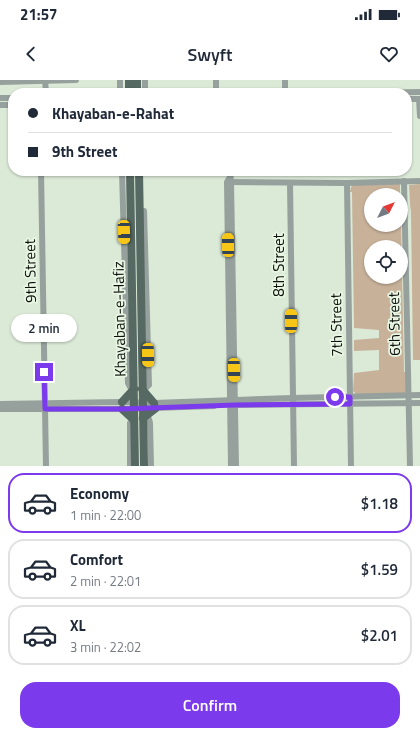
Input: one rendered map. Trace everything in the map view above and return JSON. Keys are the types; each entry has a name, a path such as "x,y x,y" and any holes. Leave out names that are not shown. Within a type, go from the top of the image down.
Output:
{"main road":[{"name":"Khayaban-e-Hafiz","path":"130,176 139,405 135,466"},
{"name":"Khayaban-e-Hafiz","path":"138,389 141,253 139,176"},
{"path":"132,253 141,253"},
{"path":"138,389 155,405 139,419 122,405 138,389"},
{"name":"Khayaban-e-Hafiz","path":"139,419 144,466"}],"street":[{"path":"0,82 76,80"},
{"path":"420,97 420,116"},
{"name":"9th Street","path":"41,176 46,466"},
{"path":"122,176 128,383 130,387 138,389 149,385 144,210"},
{"path":"231,466 232,403 230,178 290,183 420,181"},
{"name":"6th Street","path":"404,181 410,466"},
{"name":"8th Street","path":"290,183 294,466"},
{"name":"7th Street","path":"347,183 351,466"},
{"path":"0,409 45,406 232,403 292,398 420,395"},
{"path":"232,403 292,405 420,403"},
{"path":"232,403 236,466"},
{"path":"0,404 45,406"},
{"path":"130,466 130,423 139,419 148,419 150,423 151,466"}],"shaded area":[{"path":"354,184 400,184 400,188 364,188 364,232 401,232 401,240 364,240 364,284 402,284 404,372 407,372 407,394 357,395 353,391 354,373 379,370 379,350 354,351 354,340 379,338 379,330 354,328 352,192 350,192 351,187"},
{"path":"420,184 420,360 413,360 411,212 409,185"}],"route":[{"path":"44,372 45,409 122,409 235,405 350,404 350,397 335,397"}]}
